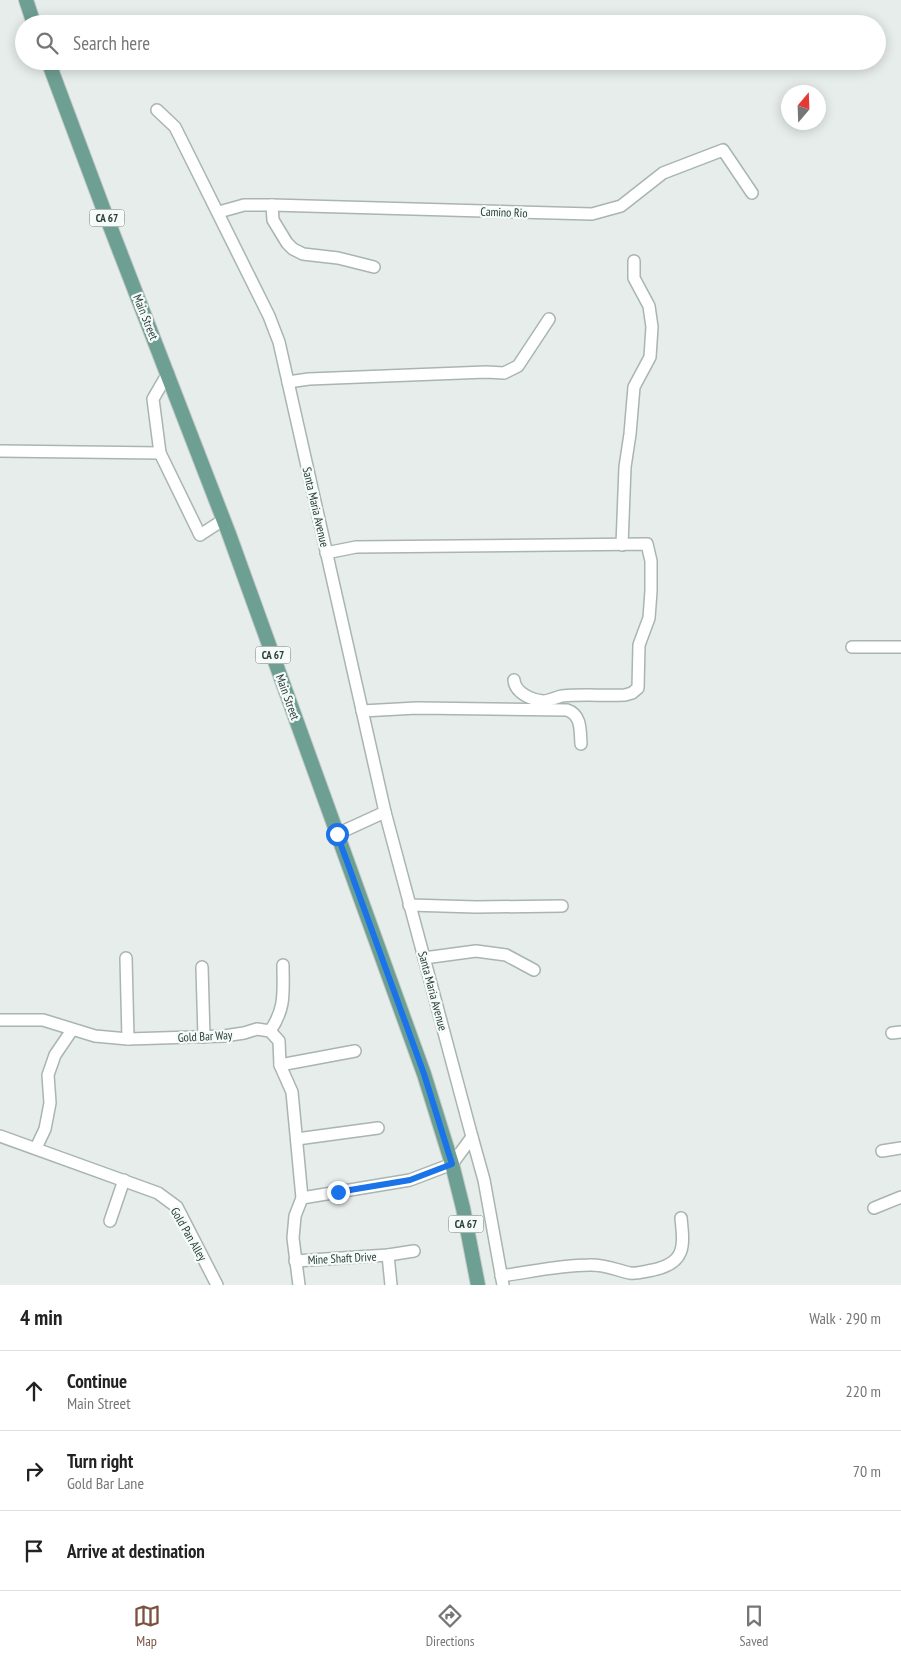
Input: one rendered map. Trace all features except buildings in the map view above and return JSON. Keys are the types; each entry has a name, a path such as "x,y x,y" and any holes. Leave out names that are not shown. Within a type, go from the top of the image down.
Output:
{"main road":[{"path":"26,0 31,15"},
{"name":"Main Street","path":"51,70 223,520 424,1074 452,1164 463,1208 478,1285"}],"street":[{"name":"Santa Maria Avenue","path":"157,110 175,127 218,212 227,234 270,316 279,342 384,812 484,1180 502,1280"},
{"name":"Camino Rio","path":"218,212 244,205 272,205 592,214 621,206 663,173 723,150 752,193"},
{"path":"272,205 273,220 287,243 294,250 303,254 338,258 374,267"},
{"path":"622,545 625,467 634,387 650,357 652,327 649,306 634,278 634,261"},
{"path":"288,382 309,379 486,372 504,373 518,366 549,319"},
{"path":"168,373 153,399 160,453 200,535 223,520"},
{"path":"0,451 160,453"},
{"path":"326,553 356,547 647,544 652,561 649,618 639,645 638,688 632,694 625,695 563,696 544,701 536,700 523,694 517,689 514,680"},
{"path":"852,647 901,647"},
{"path":"362,711 417,708 567,710 576,715 579,722 581,744"},
{"path":"337,834 384,812"},
{"path":"409,905 476,907 562,906"},
{"path":"424,958 476,951 506,955 534,970"},
{"path":"126,958 128,1039"},
{"path":"283,965 282,1003 278,1019 270,1031 279,1041 280,1065 292,1092 302,1198 295,1216 293,1238 299,1285"},
{"path":"202,967 204,1038"},
{"name":"Gold Bar Way","path":"0,1020 43,1020 95,1036 128,1039 204,1038 244,1033 258,1029 270,1031"},
{"path":"36,1148 45,1129 50,1103 48,1075 55,1055 72,1030"},
{"path":"280,1065 355,1051"},
{"path":"296,1139 378,1128"},
{"name":"Gold Pan Alley","path":"0,1136 158,1193 177,1207 217,1285"},
{"path":"302,1198 410,1180 452,1164 472,1137"},
{"path":"882,1151 901,1148"},
{"path":"110,1221 124,1180"},
{"path":"874,1208 901,1196"},
{"path":"502,1280 588,1265 605,1265 631,1273 658,1269 672,1264 682,1249 681,1218"},
{"name":"Mine Shaft Drive","path":"295,1261 414,1252"},
{"name":"Mine Shaft Drive","path":"388,1255 391,1285"}],"route":[{"path":"337,834 424,1074 452,1164 410,1180 338,1192"}]}
